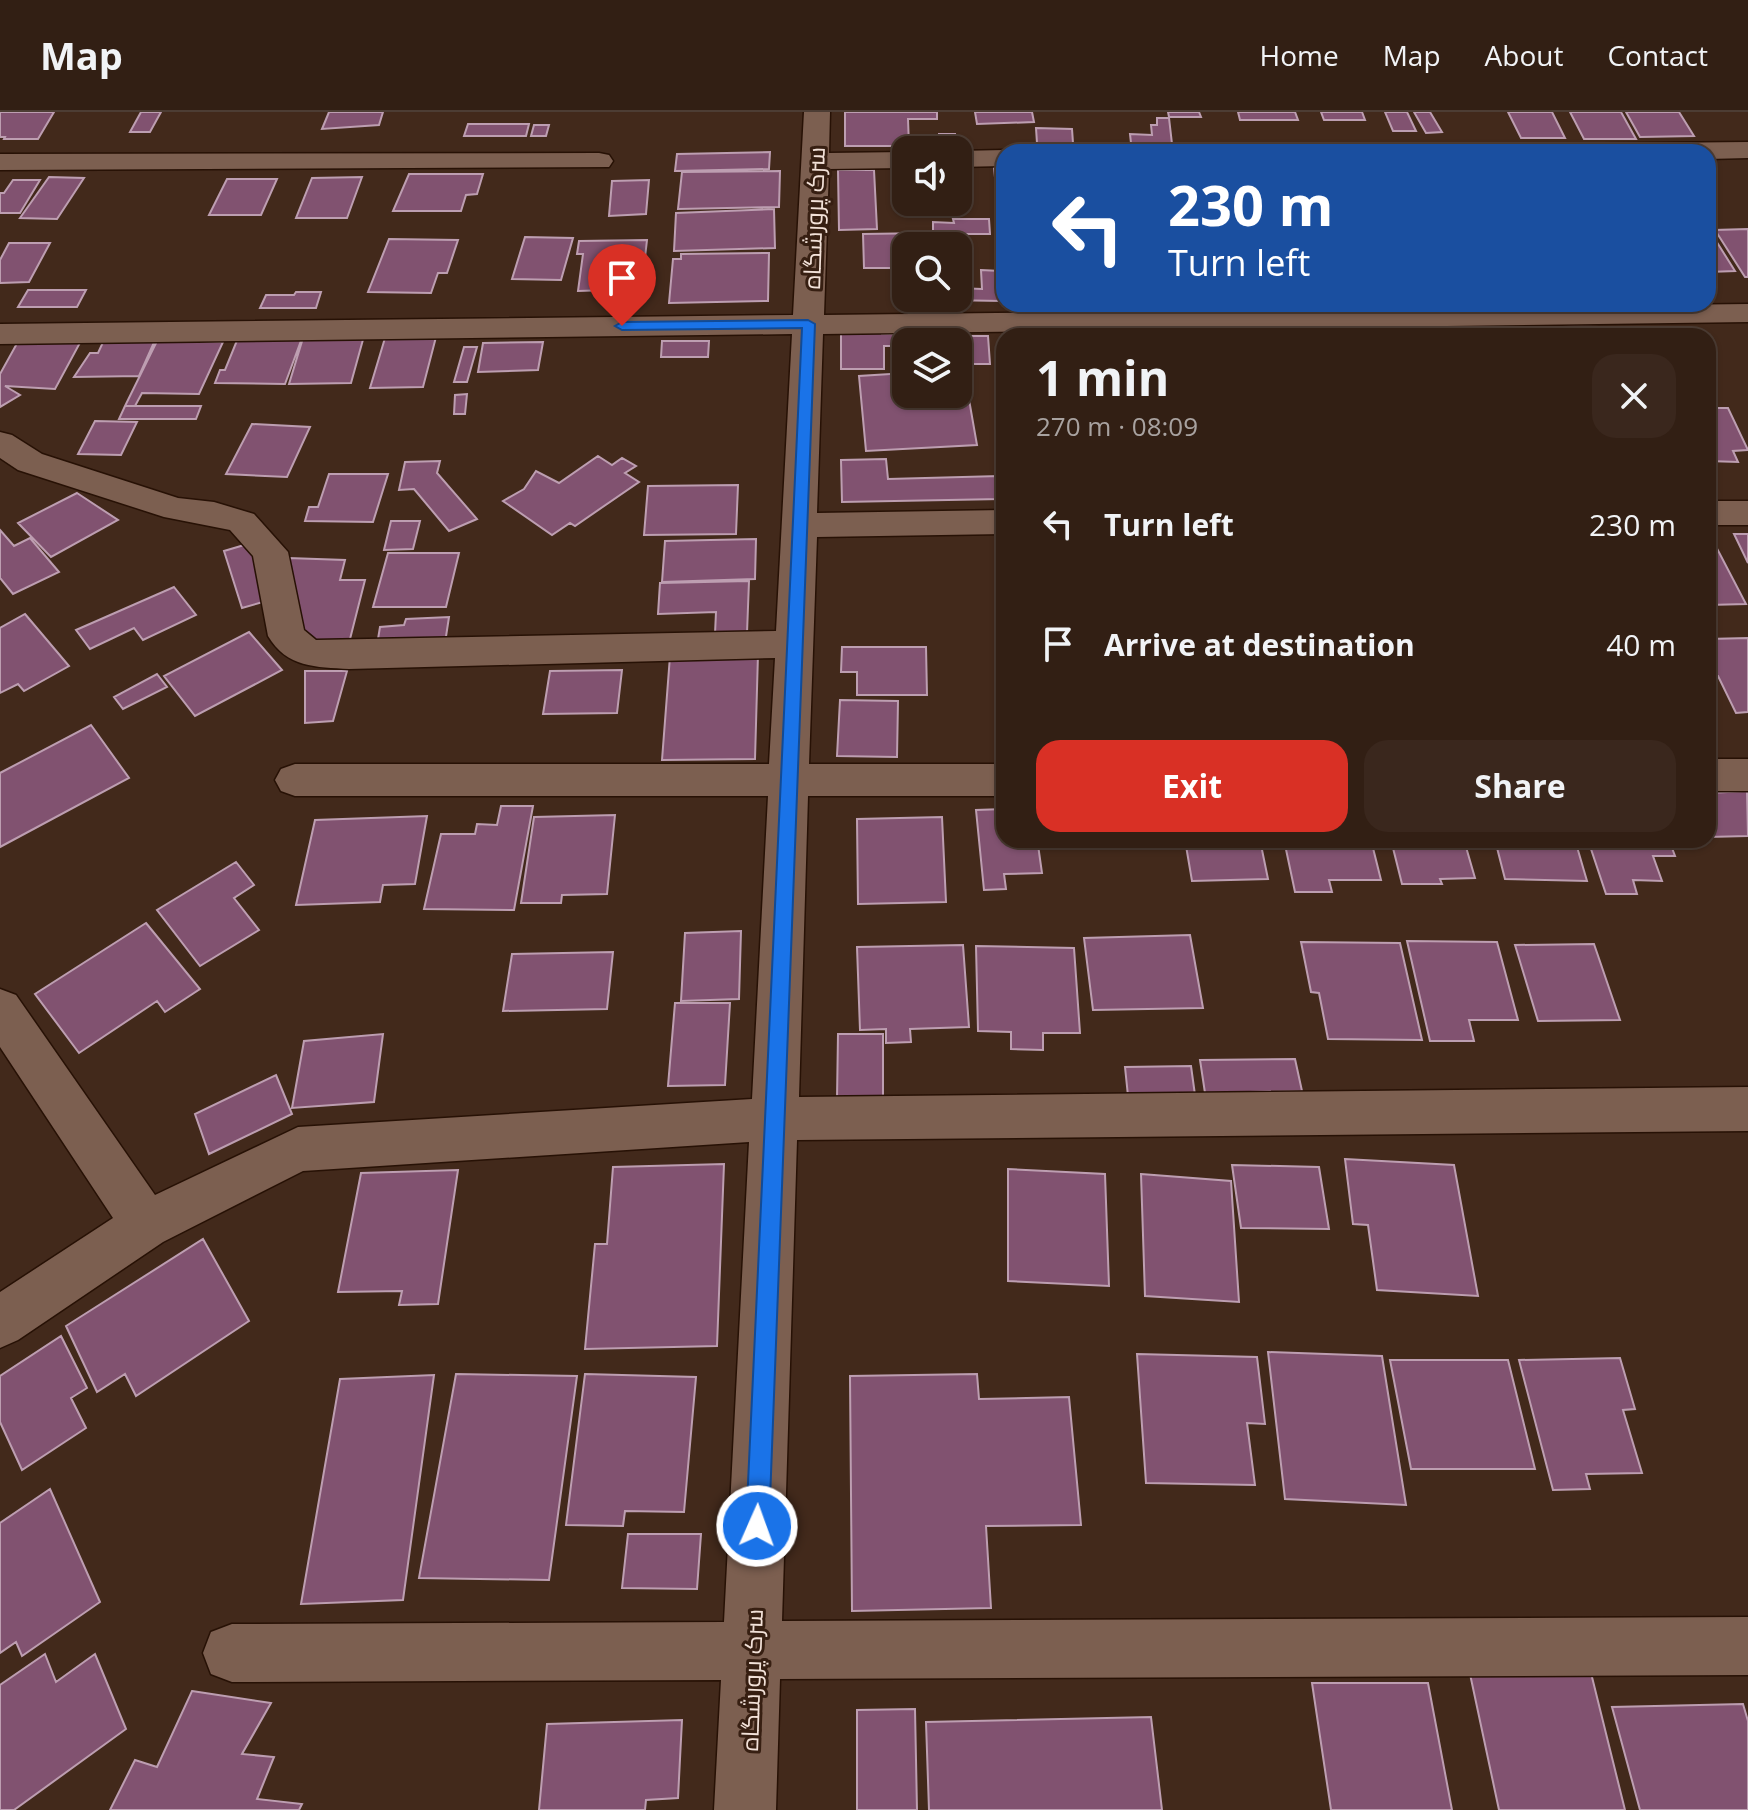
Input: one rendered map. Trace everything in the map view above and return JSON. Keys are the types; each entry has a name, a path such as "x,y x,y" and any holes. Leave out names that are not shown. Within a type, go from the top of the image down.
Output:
{"street":[{"name":"سرک پرورشگاه","path":"745,1810 817,112"},
{"path":"1716,150 1748,150"},
{"path":"972,159 996,158"},
{"path":"815,161 892,160"},
{"path":"0,162 599,161"},
{"path":"0,334 1748,313"},
{"path":"0,443 30,462 176,509 214,514 242,522 270,552 287,636 307,653 349,655 795,644"},
{"path":"1716,513 1748,513"},
{"path":"800,525 996,522"},
{"path":"1716,775 1748,775"},
{"path":"295,780 996,780"},
{"path":"0,1009 146,1225"},
{"path":"0,1322 146,1225 298,1149 775,1119 1748,1109"},
{"path":"232,1653 1748,1646"}],"building":[{"path":"0,112 54,112 38,139 4,139 0,137"},
{"path":"141,112 161,112 150,132 130,132"},
{"path":"329,112 383,112 379,125 322,129"},
{"path":"845,112 937,112 937,119 908,119 909,136 892,136 892,146 845,146"},
{"path":"975,112 1032,112 1034,122 977,124"},
{"path":"1168,112 1199,112 1201,117 1169,117"},
{"path":"1238,112 1295,112 1298,120 1240,120"},
{"path":"1321,112 1362,112 1365,120 1324,120"},
{"path":"1385,112 1407,112 1416,131 1393,131"},
{"path":"1414,112 1430,112 1442,132 1426,133"},
{"path":"1508,112 1552,112 1565,138 1521,138"},
{"path":"1570,112 1621,112 1636,139 1584,139"},
{"path":"1626,112 1679,112 1694,136 1640,137"},
{"path":"1157,118 1169,118 1172,144 1131,143 1130,134 1152,135 1151,125 1157,125"},
{"path":"468,124 529,124 526,136 464,136"},
{"path":"534,125 549,125 546,136 531,136"},
{"path":"1036,128 1072,129 1073,143 1037,143"},
{"path":"770,152 769,169 675,171 677,154"},
{"path":"838,170 874,170 877,229 839,230"},
{"path":"780,171 779,207 678,209 682,172"},
{"path":"409,174 483,174 477,194 466,195 461,211 393,211"},
{"path":"49,177 84,178 57,219 20,218"},
{"path":"362,177 347,218 296,218 312,178"},
{"path":"227,179 277,179 261,215 209,215"},
{"path":"13,180 40,180 20,213 0,213 0,193 4,193"},
{"path":"649,180 646,214 609,216 612,181"},
{"path":"774,209 775,248 674,251 676,213"},
{"path":"953,219 989,219 990,234 933,232 933,222 954,223"},
{"path":"1748,229 1748,277 1745,277 1716,230"},
{"path":"863,234 892,234 892,268 864,268"},
{"path":"525,237 573,238 561,280 512,279"},
{"path":"389,239 458,240 447,273 438,273 431,293 368,292"},
{"path":"647,240 643,275 611,276 609,290 578,291 583,254 577,254 579,241"},
{"path":"1716,241 1735,271 1716,272"},
{"path":"9,243 50,243 29,282 0,283 0,260"},
{"path":"769,253 768,301 669,303 673,259 681,259 681,254"},
{"path":"981,270 996,271 996,301 972,300 972,289 982,289"},
{"path":"28,290 86,290 77,307 18,307"},
{"path":"296,292 321,292 316,308 260,308 266,295 294,295"},
{"path":"1247,323 1312,323 1313,328 1248,328"},
{"path":"1232,325 1233,328 1163,328"},
{"path":"1541,326 1600,328 1542,328"},
{"path":"841,330 882,330 882,334 892,334 892,346 884,346 884,369 841,369"},
{"path":"364,336 351,383 289,384 303,338"},
{"path":"972,336 988,336 990,364 972,364"},
{"path":"436,337 423,387 370,388 385,338"},
{"path":"20,338 82,339 55,389 5,386 20,395 0,407 0,374"},
{"path":"105,338 156,338 139,376 74,377 90,353 98,353"},
{"path":"238,338 302,338 285,384 215,383 220,370 225,370"},
{"path":"157,341 223,342 199,394 142,393 135,406 125,406"},
{"path":"662,341 709,341 708,357 661,357"},
{"path":"543,342 538,370 478,372 483,343"},
{"path":"464,347 477,347 467,382 454,382"},
{"path":"892,374 892,408 970,408 977,445 866,451 859,376"},
{"path":"467,394 465,414 454,414 455,395"},
{"path":"125,406 201,406 196,419 119,419"},
{"path":"1716,408 1728,408 1748,450 1733,451 1738,462 1716,461"},
{"path":"95,421 137,422 121,455 78,454"},
{"path":"252,424 310,427 287,477 226,474"},
{"path":"598,456 612,465 622,458 636,466 625,473 639,482 575,526 570,523 552,535 503,501 524,489 536,471 559,483"},
{"path":"886,459 888,479 996,476 996,499 842,502 841,460"},
{"path":"440,461 437,473 477,519 449,531 414,489 399,490 405,462"},
{"path":"329,474 388,474 373,522 305,521 309,507 318,507"},
{"path":"738,485 736,534 644,535 648,486"},
{"path":"77,493 118,520 51,557 18,523"},
{"path":"391,521 420,521 413,549 384,550"},
{"path":"0,530 14,546 30,538 59,572 13,594 0,578"},
{"path":"1734,534 1748,534 1748,563"},
{"path":"756,539 755,579 662,582 665,541"},
{"path":"251,543 270,600 242,608 224,551"},
{"path":"1716,547 1746,604 1716,605"},
{"path":"388,553 459,553 446,607 373,607"},
{"path":"288,558 345,560 340,580 365,580 349,643 310,644 285,591"},
{"path":"749,581 747,633 715,634 716,612 658,614 660,583"},
{"path":"174,587 196,615 143,640 134,628 90,649 76,630"},
{"path":"25,614 69,666 24,691 18,684 0,693 0,628"},
{"path":"449,617 445,643 377,645 380,627 404,625 406,619"},
{"path":"249,632 282,670 195,716 164,676"},
{"path":"1748,638 1748,712 1736,713 1716,676 1716,639"},
{"path":"842,647 926,647 927,695 857,695 857,672 841,672"},
{"path":"758,654 755,759 662,760 670,656"},
{"path":"622,670 617,713 543,714 550,671"},
{"path":"305,671 347,671 333,721 305,723"},
{"path":"157,674 167,687 123,709 114,697"},
{"path":"840,700 898,701 897,757 837,756"},
{"path":"91,725 129,778 0,847 0,773"},
{"path":"1747,791 1748,836 1716,837 1716,793"},
{"path":"501,806 533,806 514,910 424,909 441,834 475,834 477,824 497,825"},
{"path":"996,809 996,848 1038,848 1042,873 1004,874 1006,889 984,890 976,810"},
{"path":"615,815 607,894 562,895 561,903 521,903 534,817"},
{"path":"427,816 415,884 383,885 380,902 296,905 315,820"},
{"path":"942,817 946,902 858,904 857,819"},
{"path":"1186,848 1262,848 1268,879 1192,881"},
{"path":"1286,848 1373,848 1381,880 1329,880 1332,892 1295,892"},
{"path":"1393,848 1466,848 1475,878 1440,879 1442,884 1402,884"},
{"path":"1497,848 1577,848 1587,881 1505,879"},
{"path":"1591,848 1672,848 1675,856 1653,856 1662,881 1633,880 1637,894 1606,894"},
{"path":"236,862 254,885 234,898 259,930 200,966 157,910"},
{"path":"146,923 200,989 165,1012 157,1001 79,1053 35,994"},
{"path":"741,931 739,999 681,1001 685,933"},
{"path":"1190,935 1203,1008 1093,1010 1084,938"},
{"path":"1407,941 1497,942 1518,1020 1469,1020 1474,1041 1430,1041"},
{"path":"1301,942 1400,943 1422,1040 1328,1039 1319,993 1311,992"},
{"path":"1594,944 1620,1020 1538,1021 1515,945"},
{"path":"963,945 969,1027 910,1029 911,1042 886,1043 886,1029 860,1030 857,947"},
{"path":"976,946 1074,948 1080,1033 1043,1033 1043,1050 1011,1049 1011,1032 978,1031"},
{"path":"613,952 607,1009 503,1011 512,954"},
{"path":"675,1003 730,1003 725,1085 668,1086"},
{"path":"383,1034 374,1102 292,1108 304,1041"},
{"path":"838,1034 883,1034 883,1099 837,1099"},
{"path":"1295,1059 1302,1091 1205,1093 1200,1060"},
{"path":"1191,1066 1195,1095 1128,1096 1125,1067"},
{"path":"276,1075 292,1114 209,1154 195,1114"},
{"path":"1345,1159 1454,1165 1478,1296 1377,1290 1368,1225 1353,1224"},
{"path":"724,1164 717,1346 585,1349 595,1244 607,1244 613,1167"},
{"path":"1232,1165 1319,1167 1329,1229 1241,1228"},
{"path":"1008,1169 1105,1174 1109,1286 1008,1281"},
{"path":"458,1170 438,1304 399,1305 402,1291 338,1292 361,1173"},
{"path":"1141,1174 1231,1181 1239,1302 1145,1296"},
{"path":"203,1239 249,1321 136,1396 125,1374 97,1392 66,1326"},
{"path":"61,1336 87,1388 71,1398 86,1428 22,1470 0,1422 0,1376"},
{"path":"1268,1352 1382,1356 1406,1505 1285,1499"},
{"path":"1137,1354 1257,1357 1265,1424 1247,1423 1255,1485 1146,1483"},
{"path":"1620,1358 1635,1409 1623,1410 1642,1473 1586,1474 1590,1489 1553,1490 1519,1360"},
{"path":"1390,1360 1508,1360 1535,1469 1411,1469"},
{"path":"456,1374 577,1376 549,1580 419,1578"},
{"path":"585,1374 696,1377 684,1512 625,1511 623,1526 566,1525"},
{"path":"977,1374 979,1399 1069,1397 1081,1525 986,1526 991,1608 852,1611 850,1376"},
{"path":"434,1375 403,1600 301,1604 340,1379"},
{"path":"50,1489 100,1602 22,1656 16,1642 0,1653 0,1523"},
{"path":"628,1534 701,1534 697,1589 622,1588"},
{"path":"45,1654 56,1682 95,1654 126,1729 14,1810 0,1810 0,1685"},
{"path":"1591,1673 1625,1810 1499,1810 1470,1674"},
{"path":"1312,1683 1428,1683 1452,1810 1331,1810"},
{"path":"192,1691 271,1703 242,1754 274,1757 257,1799 302,1804 299,1810 110,1810 135,1760 157,1767"},
{"path":"1743,1704 1748,1721 1748,1810 1640,1810 1612,1707"},
{"path":"915,1709 917,1810 857,1810 857,1710"},
{"path":"1151,1717 1162,1810 929,1810 926,1722"},
{"path":"682,1720 678,1798 646,1800 645,1810 539,1810 547,1724"}],"route":[{"path":"622,326 808,324 757,1526"}]}
